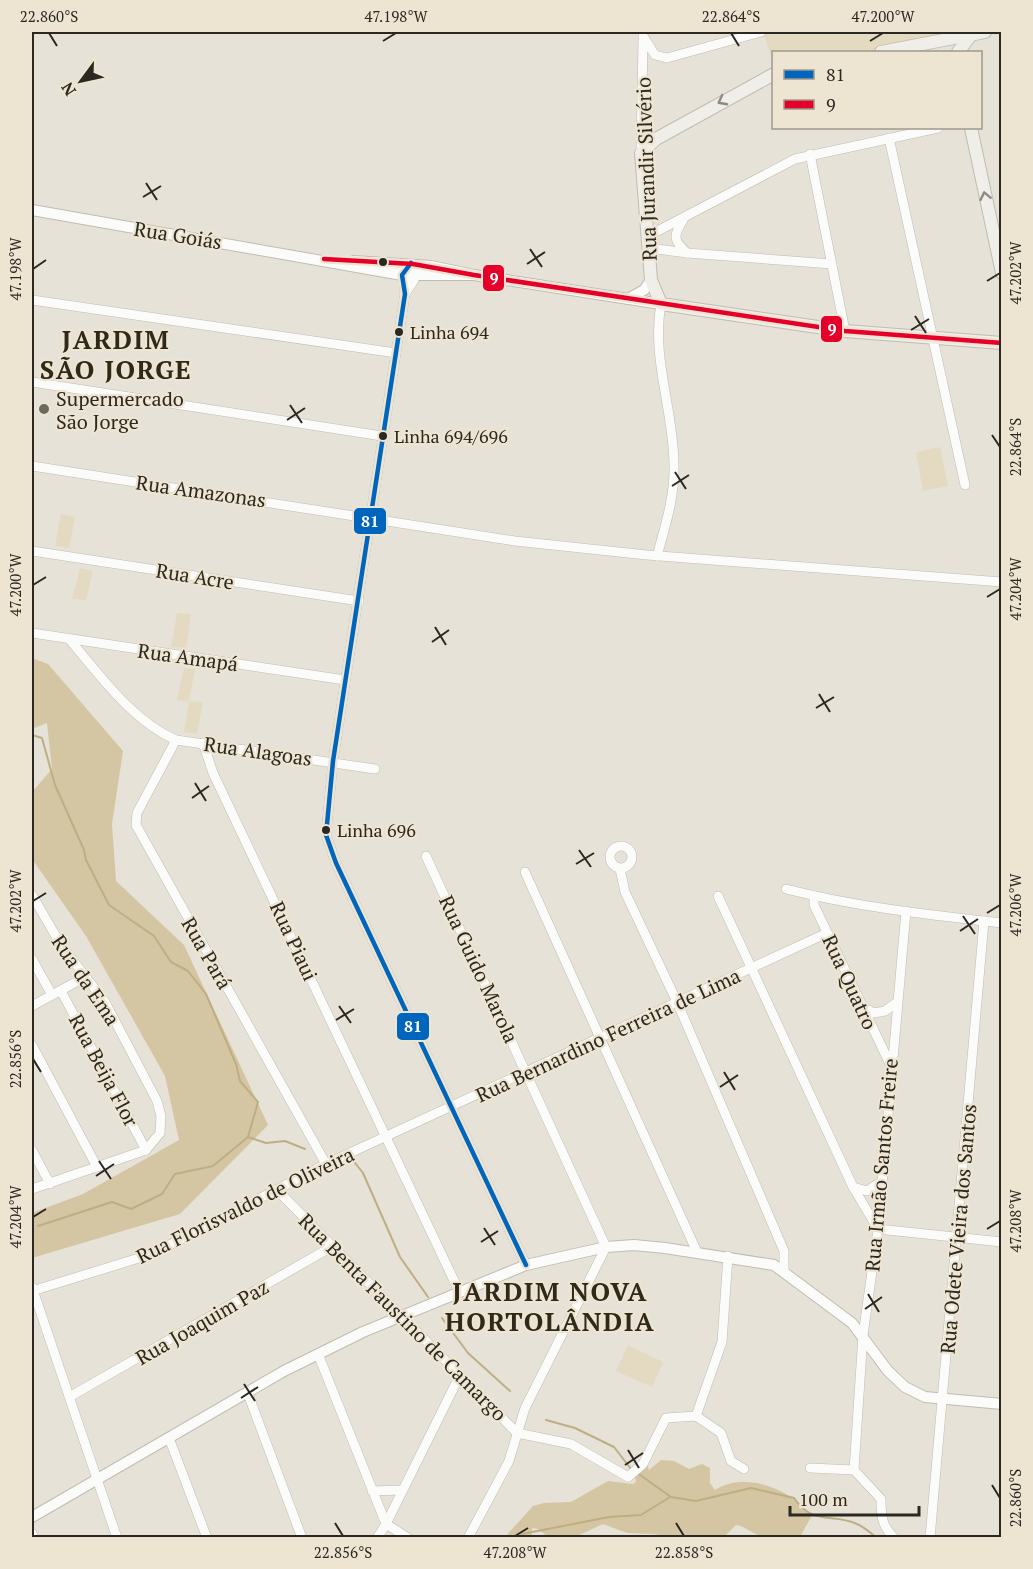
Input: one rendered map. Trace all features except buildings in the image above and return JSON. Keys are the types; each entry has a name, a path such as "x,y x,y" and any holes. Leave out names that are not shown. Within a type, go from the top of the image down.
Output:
{"main road":[{"path":"885,51 952,35 985,32"},
{"path":"952,35 956,51"},
{"path":"957,51 970,35"},
{"path":"641,153 656,138 772,75"},
{"path":"971,129 1002,273"},
{"name":"Rua Jurandir Silvério","path":"641,153 651,280 661,304"},
{"name":"Rua Goiás","path":"661,304 845,330 1002,343"}],"street":[{"path":"643,34 655,55 667,57 760,32"},
{"name":"Rua Jurandir Silvério","path":"641,153 643,34"},
{"path":"648,242 684,218 795,159 933,129"},
{"path":"889,138 965,485"},
{"path":"810,154 845,330"},
{"name":"Rua Goiás","path":"32,210 324,259 402,275 474,276"},
{"path":"684,218 674,235 674,240 687,254"},
{"path":"648,242 687,254 831,264"},
{"name":"Rua Goiás","path":"324,259 412,263 474,276 661,304"},
{"path":"412,263 402,275 405,294 333,761 327,830 330,844 526,1265"},
{"path":"405,294 416,276 412,263"},
{"path":"628,299 644,290 651,280"},
{"path":"32,300 396,353"},
{"path":"657,556 669,512 675,463 660,339 661,304"},
{"path":"32,382 382,436"},
{"name":"Rua Amazonas","path":"32,466 371,516 515,541 657,556 1002,582"},
{"name":"Rua Acre","path":"32,551 359,602"},
{"name":"Rua Amapá","path":"32,633 345,680"},
{"path":"69,639 143,720 158,732 176,740"},
{"name":"Rua Alagoas","path":"176,740 333,761 375,769"},
{"name":"Rua Pará","path":"176,740 137,813 136,825 326,1164"},
{"name":"Rua Piaui","path":"202,743 213,773 388,1137 459,1291"},
{"name":"Rua Guido Marola","path":"426,856 606,1247"},
{"path":"620,869 625,892 678,1004 784,1251 784,1271"},
{"path":"525,872 697,1252"},
{"path":"786,889 814,896 906,911 1002,923"},
{"name":"Rua da Ema","path":"32,895 61,945 105,1002 157,1101 161,1116 160,1132 146,1150"},
{"path":"718,896 853,1187 878,1229 1002,1242"},
{"name":"Rua Quatro","path":"814,896 814,905 891,1066"},
{"name":"Rua Irmão Santos Freire","path":"854,1470 863,1335 878,1229 896,1003 906,911"},
{"name":"Rua Odete Vieira dos Santos","path":"930,1538 984,921"},
{"name":"Rua Bernardino Ferreira de Lima","path":"388,1137 827,933"},
{"path":"32,959 52,995"},
{"path":"32,1006 85,977"},
{"name":"Rua Beija Flor","path":"61,991 146,1150"},
{"path":"861,1006 874,1013 885,1011 896,1003"},
{"path":"32,1045 97,1167"},
{"name":"Rua Florisvaldo de Oliveira","path":"32,1289 152,1254 326,1164 388,1137"},
{"path":"32,1150 50,1184"},
{"path":"32,1189 146,1150"},
{"path":"853,1187 867,1191 882,1181"},
{"name":"Rua Benta Faustino de Camargo","path":"277,1190 517,1433 571,1444 597,1457 624,1476 631,1476 642,1464 666,1418 696,1416"},
{"path":"32,1517 318,1354 459,1291 526,1265 606,1247 634,1245 774,1264 863,1335 888,1371 905,1387 925,1396 1002,1404"},
{"name":"Rua Joaquim Paz","path":"71,1396 333,1246"},
{"path":"468,1538 509,1461 525,1408 606,1247"},
{"path":"728,1256 722,1342 696,1416 721,1433 731,1461 744,1469"},
{"path":"32,1289 71,1396 117,1538"},
{"path":"318,1354 386,1524 408,1538"},
{"path":"377,1538 460,1375"},
{"path":"248,1394 302,1538"},
{"path":"170,1438 207,1538"},
{"path":"810,1468 854,1470 881,1499 885,1528 894,1538"},
{"path":"372,1491 402,1490"},
{"path":"32,1533 33,1538"}],"shaded area":[{"path":"776,32 942,32 935,38 868,51 772,51 772,58 764,35"},
{"path":"940,447 948,486 923,491 916,452"},
{"path":"61,514 75,517 69,548 55,546"},
{"path":"80,568 93,571 86,600 72,599"},
{"path":"177,613 191,614 186,648 171,647"},
{"path":"32,658 48,664 123,751 112,824 116,881 184,945 268,1125 180,1214 32,1258 32,1213 83,1194 179,1140 165,1076 86,936 32,859 32,792 52,769 47,723 32,729"},
{"path":"184,668 195,669 189,701 177,700"},
{"path":"189,701 203,702 197,734 184,732"},
{"path":"628,1345 663,1362 652,1387 616,1371"},
{"path":"646,1459 649,1470 661,1460 674,1461 689,1469 702,1464 710,1468 710,1483 715,1490 740,1482 767,1486 792,1498 811,1517 800,1537 761,1537 736,1525 724,1537 664,1537 655,1534 627,1533 603,1524 575,1537 548,1537 538,1529 532,1528 532,1537 504,1538 533,1506 544,1503 571,1502 608,1481 633,1484 636,1482 635,1477 628,1473"}],"waterway":[{"path":"32,735 42,738 55,785 84,850 86,860 109,905 154,936 171,962 188,971 206,994 236,1064 240,1081 258,1102 248,1137 266,1143 285,1141 305,1149"},
{"path":"38,1226 112,1202 131,1209 162,1194 175,1174 213,1166 248,1137"},
{"path":"352,1159 363,1173 400,1257 428,1297"},
{"path":"442,1318 468,1353 510,1391"},
{"path":"546,1420 575,1428 614,1447 631,1469"},
{"path":"636,1472 671,1497 696,1501 751,1488 794,1498 809,1513 857,1524 877,1538"},
{"path":"520,1538 522,1534 609,1517 641,1515 670,1497"}],"transit line":[{"name":"9","path":"324,259 413,264 845,331 1002,343"},
{"name":"81","path":"411,263 402,275 405,294 333,761 326,835 336,863 526,1265"}],"place":[{"name":"Linha 694","path":"399,332"},
{"name":"Supermercado São Jorge","path":"44,409"},
{"name":"Linha 694/696","path":"383,436"},
{"name":"Linha 696","path":"326,830"}],"district":[{"name":"JARDIM SÃO JORGE","path":"116,354"},
{"name":"JARDIM NOVA HORTOLÂNDIA","path":"550,1306"}]}
